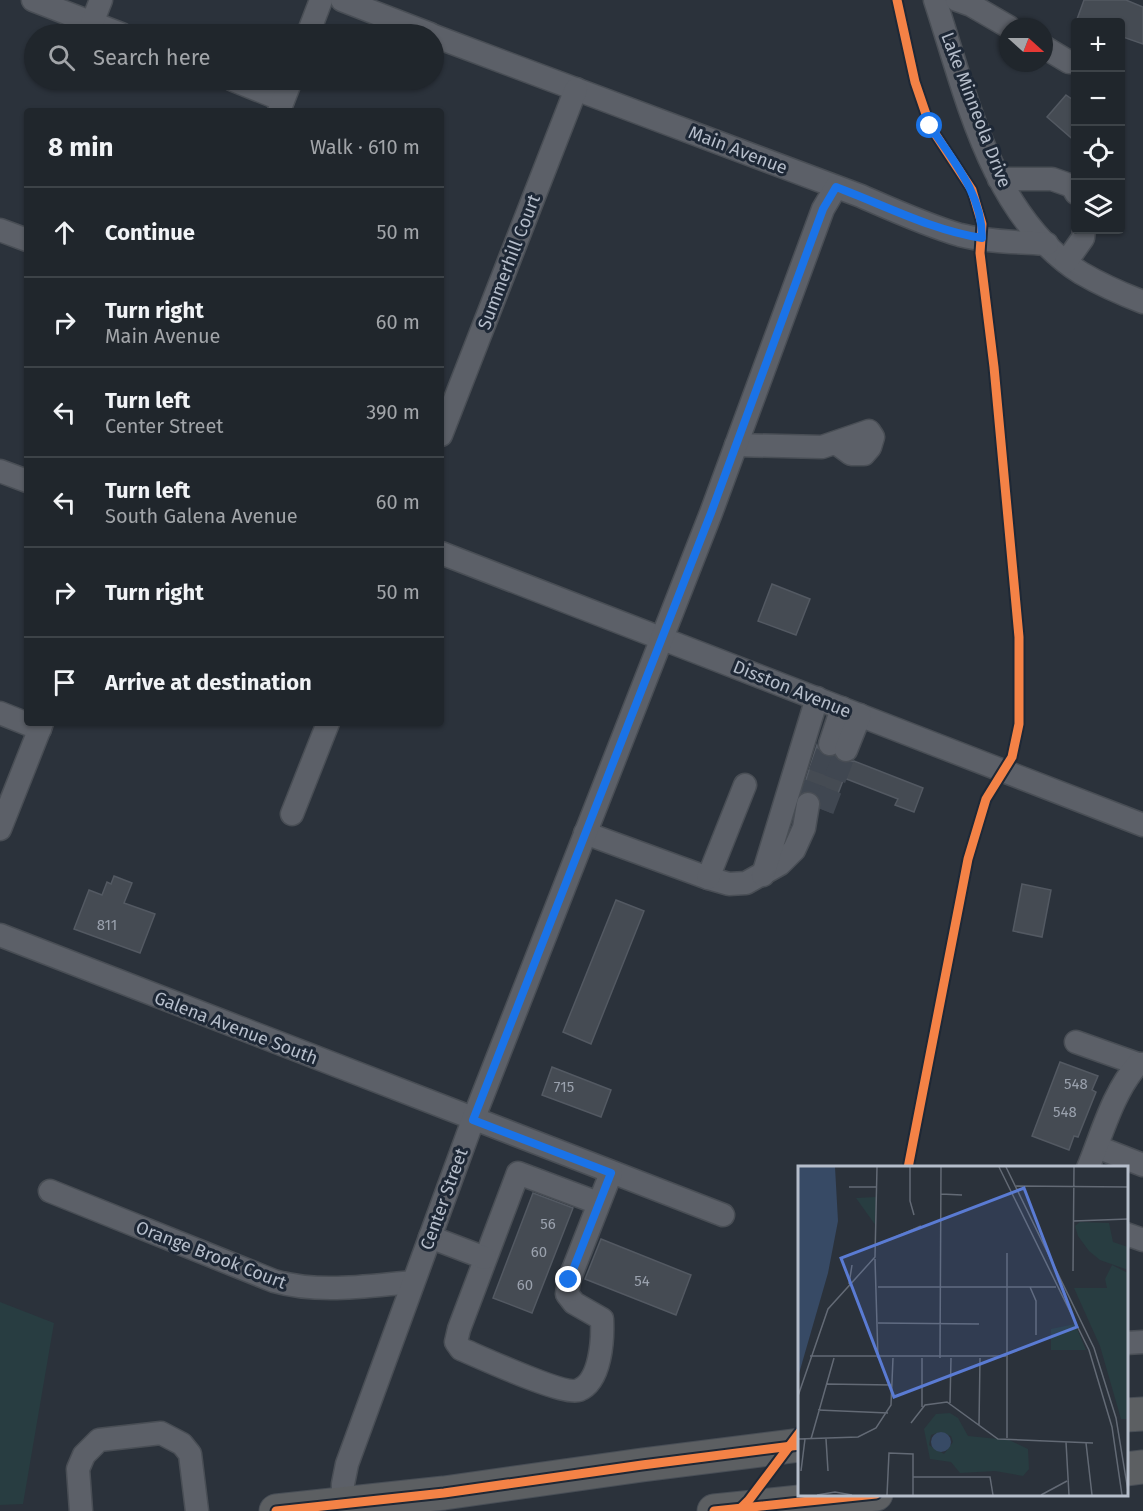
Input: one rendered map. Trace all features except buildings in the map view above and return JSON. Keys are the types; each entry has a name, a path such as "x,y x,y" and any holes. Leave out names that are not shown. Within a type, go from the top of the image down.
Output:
{"highway":[{"path":"1128,1415 1143,1414"},
{"path":"276,1511 343,1508 682,1459 798,1445"},
{"path":"1128,1469 1143,1467"},
{"path":"714,1511 857,1496"}],"street":[{"path":"33,0 92,23 100,0"},
{"path":"312,24 321,0"},
{"name":"Main Avenue","path":"342,0 404,24"},
{"name":"Lake Minneola Drive","path":"935,0 974,116 999,178 1014,206 1047,244 1081,273 1142,307"},
{"path":"957,0 971,5 999,21"},
{"name":"Main Avenue","path":"444,40 836,187 928,224 961,235 1003,242 1047,244"},
{"path":"1053,52 1069,62"},
{"name":"Summerhill Court","path":"444,427 576,89"},
{"path":"263,90 284,97"},
{"path":"999,178 1052,178 1071,186"},
{"name":"Center Street","path":"343,1508 343,1484 347,1464 429,1237 736,445 823,209 836,187"},
{"path":"0,230 24,239"},
{"path":"1066,261 1084,234"},
{"path":"736,445 822,447 836,443"},
{"path":"0,471 24,480"},
{"name":"Disston Avenue","path":"444,554 1143,825"},
{"path":"764,875 817,698"},
{"path":"838,747 851,712"},
{"path":"0,713 24,721"},
{"path":"0,829 41,726"},
{"path":"292,814 327,726"},
{"path":"708,878 745,785"},
{"path":"585,833 708,878 729,884 746,883 764,875 794,850 815,807"},
{"name":"Galena Avenue South","path":"0,935 723,1215"},
{"path":"1076,1042 1140,1064 1130,1073 1121,1090 1088,1166"},
{"path":"1097,1147 1143,1165"},
{"path":"598,1203 518,1173 456,1342 461,1349 543,1383 576,1392 589,1385 600,1358 603,1336 602,1319 574,1303 567,1294 569,1280 611,1173"},
{"name":"Orange Brook Court","path":"50,1191 274,1281 298,1288 325,1289 413,1282"},
{"path":"1128,1235 1143,1240"},
{"path":"429,1237 485,1258"},
{"path":"1128,1343 1143,1342"},
{"path":"81,1511 78,1469 84,1455 99,1440 161,1432 182,1444 190,1454 197,1511"}],"green space":[{"path":"0,1302 54,1323 23,1504 0,1505"}],"tunnel":[{"path":"808,804 830,744"},
{"path":"823,810 846,750"}],"cycle path":[{"path":"897,0 915,82 930,126 972,190 982,224 980,253 994,367 1019,637 1019,724 1012,757 986,799 968,859 908,1166"},
{"path":"739,1510 798,1435"},
{"path":"276,1511 444,1493 798,1445"},
{"path":"714,1511 857,1496"}],"route":[{"path":"569,1280 611,1173 473,1120 711,513 823,209 836,187 928,224 961,235 982,238 982,224 972,190 930,126"}]}
